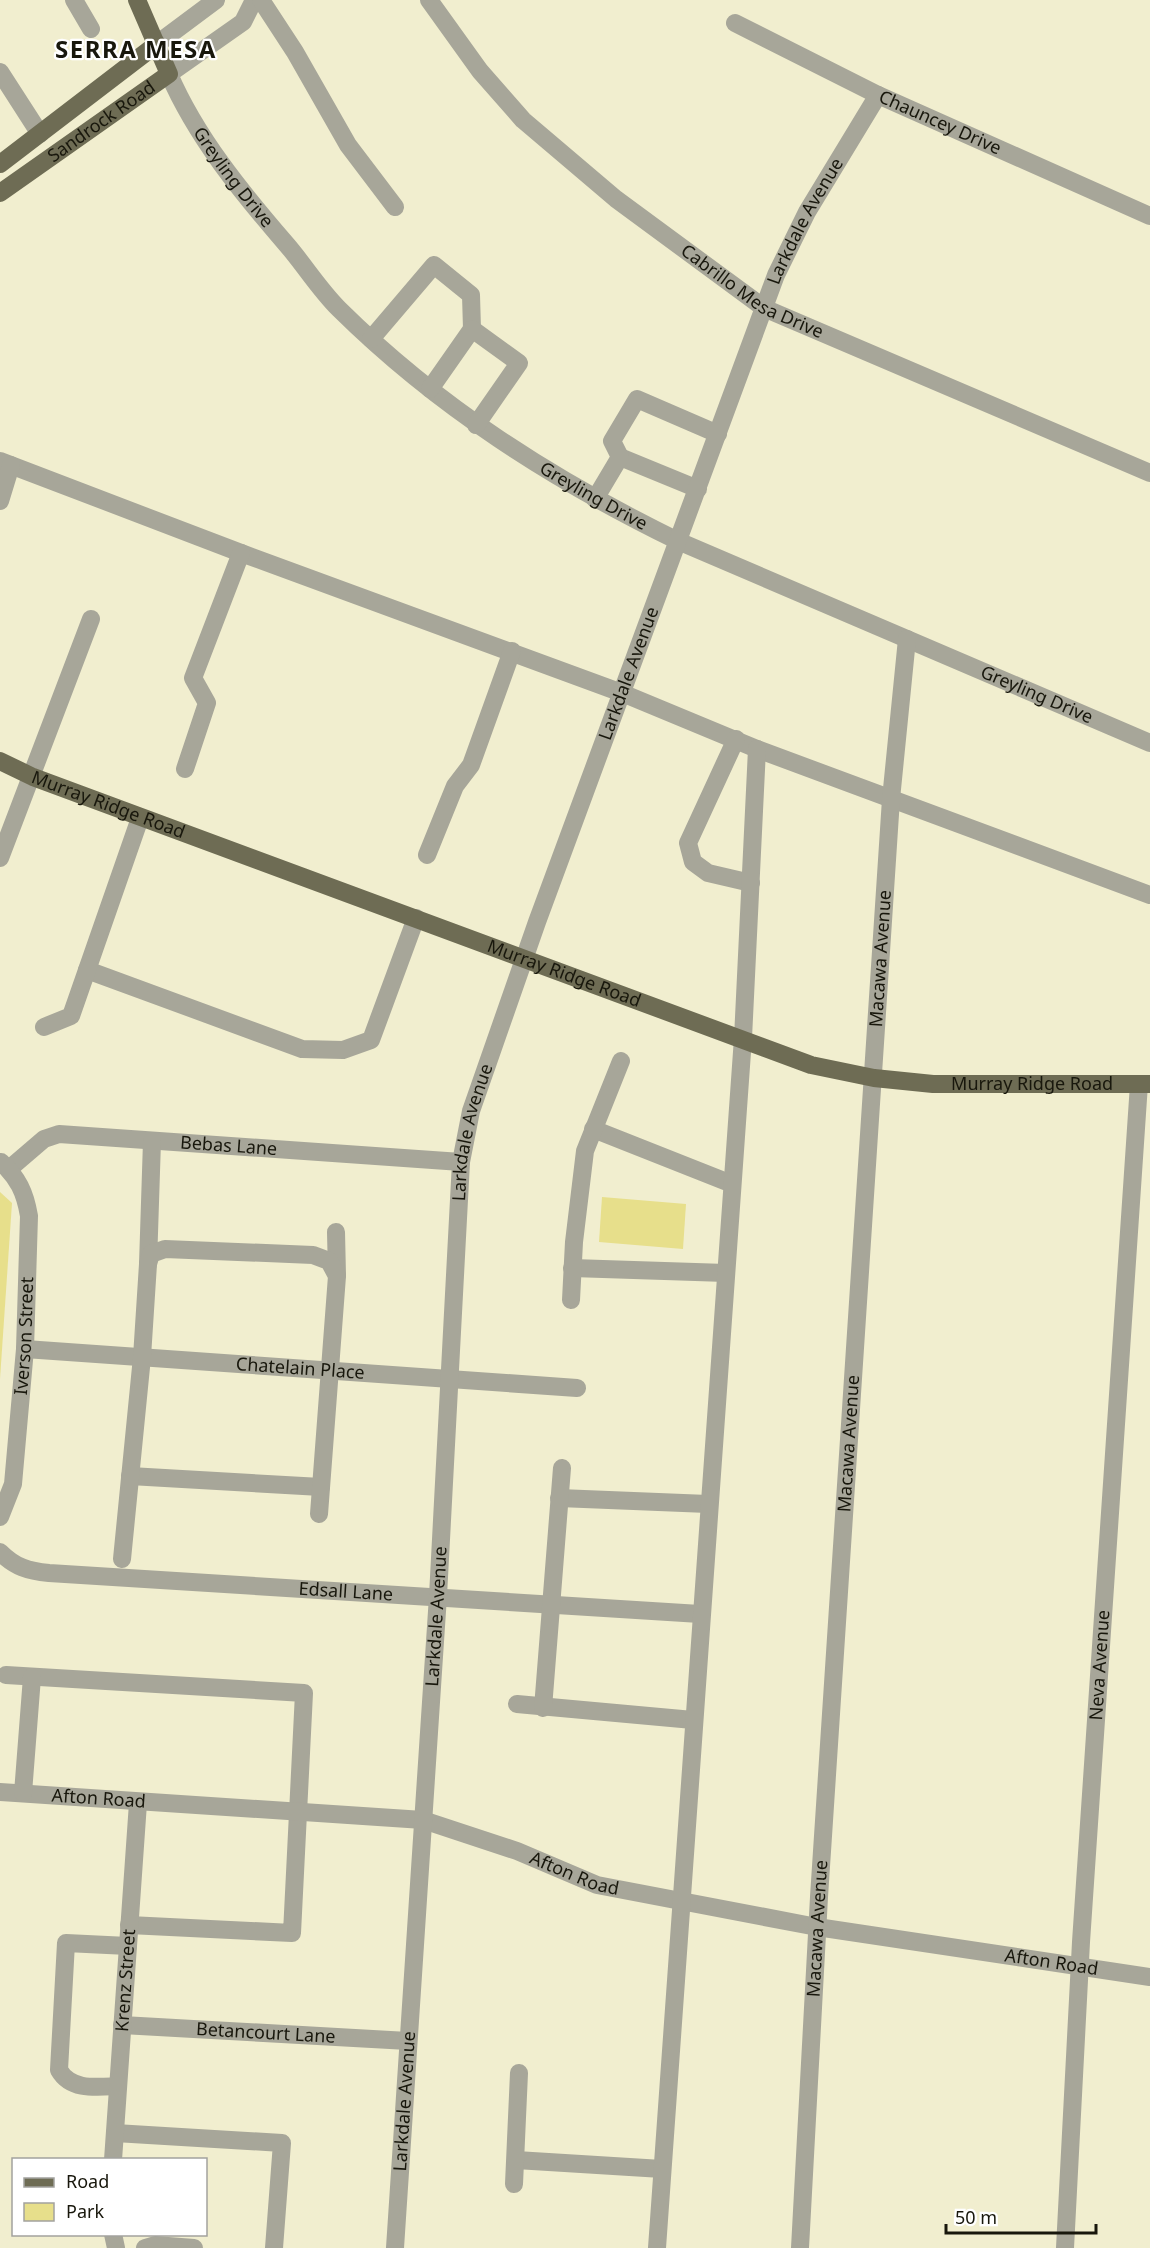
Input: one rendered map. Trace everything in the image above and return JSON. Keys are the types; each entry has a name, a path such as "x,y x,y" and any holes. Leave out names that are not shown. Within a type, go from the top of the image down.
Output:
{"main road":[{"path":"137,0 169,74"},
{"name":"Sandrock Road","path":"0,164 157,44"},
{"name":"Sandrock Road","path":"0,193 169,74"},
{"name":"Murray Ridge Road","path":"0,761 33,777 140,818 743,1038 811,1065 874,1078 933,1084 1145,1084"}],"street":[{"path":"74,0 91,29"},
{"name":"Sandrock Road","path":"157,44 216,0"},
{"name":"Sandrock Road","path":"169,74 243,22 254,0"},
{"path":"261,0 295,52 348,145 395,207"},
{"name":"Cabrillo Mesa Drive","path":"429,0 480,71 523,120 616,199 764,308 1150,473"},
{"name":"Chauncey Drive","path":"735,23 878,95 1150,216"},
{"name":"Greyling Drive","path":"169,74 186,110 244,194 310,276 371,339 476,425 522,456 596,499 678,541 1150,743"},
{"path":"4,78 40,134"},
{"name":"Larkdale Avenue","path":"394,2248 438,1596 461,1162 471,1111 776,275 807,212 878,95"},
{"path":"371,339 434,265 471,295 472,329 430,389"},
{"path":"472,329 519,363 476,425"},
{"path":"698,489 620,457 612,441 637,399 718,434"},
{"path":"596,499 620,457"},
{"path":"0,501 6,463 241,553 512,651 622,693 757,749 1150,895"},
{"path":"185,769 207,704 193,678 241,553"},
{"path":"0,858 33,777 91,619"},
{"name":"Macawa Avenue","path":"800,2248 817,1927 891,799 907,639"},
{"path":"427,855 454,786 471,765 512,651"},
{"path":"736,739 688,843 693,862 708,873 750,883"},
{"path":"657,2248 700,1614 743,1038 757,749"},
{"path":"44,1027 71,1016 140,818"},
{"path":"87,970 302,1049 343,1050 371,1040 416,918"},
{"path":"571,1300 572,1268 585,1151 621,1061"},
{"name":"Neva Avenue","path":"1065,2248 1080,1965 1145,1084"},
{"path":"593,1129 732,1184"},
{"name":"Bebas Lane","path":"4,1165 44,1138 59,1134 461,1162"},
{"path":"122,1560 142,1357 152,1141"},
{"name":"Iverson Street","path":"0,1517 13,1484 25,1349 29,1216 26,1195 4,1165"},
{"path":"319,1514 337,1276 336,1232"},
{"path":"148,1264 151,1254 165,1249 313,1255 329,1262 337,1276"},
{"path":"572,1268 726,1273"},
{"name":"Chatelain Place","path":"25,1349 577,1388"},
{"path":"543,1708 562,1468"},
{"path":"130,1476 321,1487"},
{"path":"559,1498 708,1504"},
{"name":"Edsall Lane","path":"0,1552 20,1568 49,1573 700,1614"},
{"path":"6,1676 304,1693 292,1934 129,1925"},
{"path":"23,1793 32,1677"},
{"path":"517,1704 693,1720"},
{"name":"Afton Road","path":"0,1792 138,1803 423,1820 517,1851 597,1885 817,1927 1150,1977"},
{"name":"Krenz Street","path":"113,2158 138,1803"},
{"path":"118,2086 76,2085 64,2079 59,2070 66,1943 128,1946"},
{"name":"Betancourt Lane","path":"122,2025 408,2041"},
{"path":"514,2184 519,2073"},
{"path":"115,2133 282,2143 274,2248"},
{"path":"516,2160 662,2169"},
{"path":"145,2248 155,2245 194,2248"}],"green space":[{"path":"0,1192 12,1203 0,1379"},
{"path":"602,1197 686,1204 683,1249 599,1242"}],"district":[{"name":"SERRA MESA","path":"136,50"}]}
